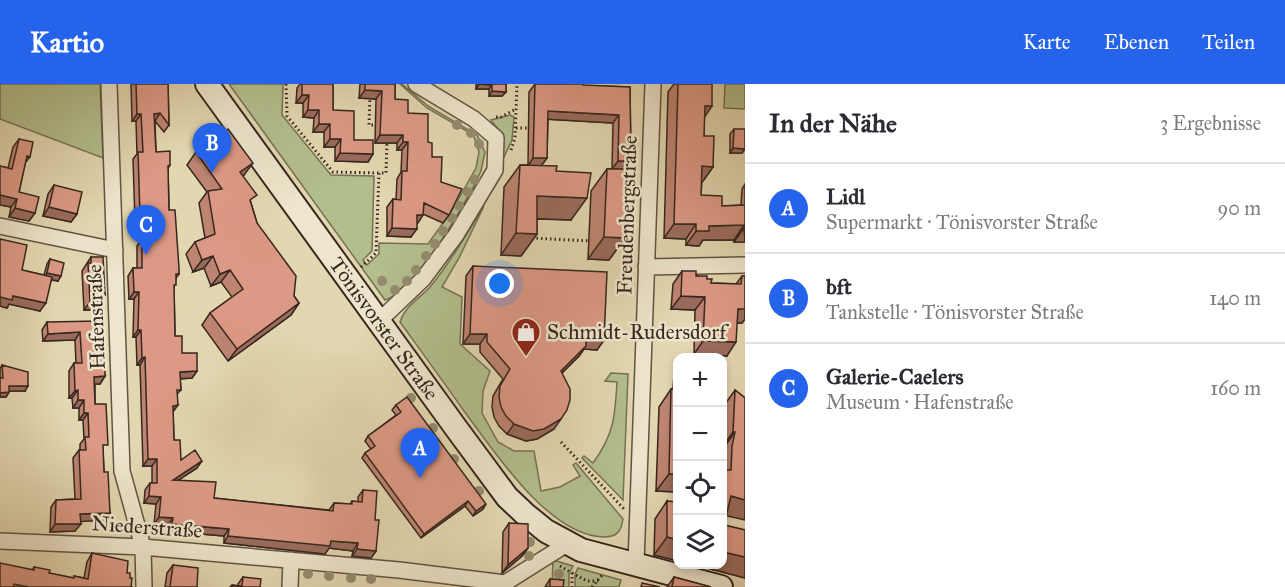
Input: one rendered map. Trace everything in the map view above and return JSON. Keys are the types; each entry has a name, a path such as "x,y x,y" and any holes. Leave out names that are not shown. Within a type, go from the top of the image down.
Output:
{"main road":[{"name":"Tönisvorster Straße","path":"207,84 507,497 546,531 581,550 721,587"}],"street":[{"name":"Hafenstraße","path":"109,84 123,471 143,547 144,587"},
{"path":"379,321 423,279 456,235 495,170 496,138 474,119 416,84"},
{"name":"Freudenbergstraße","path":"636,564 653,84"},
{"path":"0,226 115,250"},
{"path":"646,267 745,265"},
{"name":"Niederstraße","path":"0,541 143,547 291,560 505,585 567,544"},
{"path":"290,587 291,560"}],"path":[{"path":"286,84 287,116 333,172 387,173 387,137"},
{"path":"495,170 509,154 515,138 517,84"},
{"path":"370,94 369,125 388,125"},
{"path":"474,119 501,117 516,109"},
{"path":"516,128 537,128"},
{"path":"348,278 376,253 379,173"},
{"name":"Freudenbergstraße","path":"523,237 590,241"},
{"path":"561,442 625,511"},
{"path":"547,558 587,581 598,581"},
{"path":"572,573 572,587"}],"green space":[{"path":"0,84 100,84 103,158 0,119"},
{"path":"229,84 283,84 282,115 331,175 374,176 372,251 363,260 367,265 379,254 379,243 428,244 451,212 476,168 479,152 474,137 427,108 400,84 428,106 477,135 485,152 481,171 447,232 410,282 385,300"},
{"path":"725,84 745,84 745,109 724,108"},
{"path":"510,115 514,117 512,140 504,157 500,132 491,120"},
{"path":"484,206 442,287 462,297 460,344 490,371 483,391 482,413 498,442 514,451 534,451 541,491 560,487 580,476 573,465 576,463 623,519 615,535 603,537 582,533 562,522 543,507 507,468 400,322 409,307 430,287 445,268"},
{"path":"611,373 628,374 623,500 582,458 584,456 593,463 609,434 614,415 617,382 605,381"},
{"path":"553,560 573,566 569,574 569,587 552,587"},
{"path":"578,568 621,580 619,587 575,587 575,574"}],"building":[{"path":"136,84 168,84 169,125 160,113 154,114 156,152 170,151 169,210 175,210 179,268 179,274 176,274 176,285 174,285 175,336 182,336 182,353 197,353 197,371 180,372 181,390 177,390 178,405 173,406 174,440 180,440 181,460 195,450 202,461 173,480 216,482 214,498 333,511 334,503 362,502 363,490 377,491 375,520 379,520 376,551 357,549 358,543 331,541 330,546 228,536 229,529 172,524 173,518 159,517 161,497 149,496 150,483 157,483 157,459 148,459 145,357 142,358 141,330 138,330 139,292 134,292 133,268 142,268 142,239 151,239 150,215 140,215 138,152 143,152 141,114 137,114"},
{"path":"302,84 333,84 333,110 354,111 354,140 373,140 373,154 340,153 341,139 330,139 330,124 319,124 319,110 308,110 309,95 302,95"},
{"path":"365,84 395,84 395,99 408,100 408,113 428,114 428,142 432,143 432,157 442,157 441,182 462,189 449,215 424,203 423,215 417,215 417,229 392,228 393,199 401,200 402,171 407,171 408,142 403,142 403,135 380,135 382,91 365,90"},
{"path":"479,84 506,84 506,92 492,91 492,85"},
{"path":"535,84 630,87 631,161 618,161 619,115 548,111 547,158 533,158"},
{"path":"678,84 712,84 712,106 705,106 704,136 714,136 713,167 702,166 701,195 722,196 722,206 745,205 745,228 744,225 709,226 709,231 696,231 696,224 674,224"},
{"path":"228,129 253,163 240,172 257,195 250,200 257,223 296,276 294,296 299,303 237,349 210,313 243,289 230,270 220,274 213,256 202,260 195,242 215,234 208,191 222,189 196,152"},
{"path":"734,129 745,129 745,149 733,148"},
{"path":"19,139 33,142 30,157 27,156 19,192 39,197 35,213 15,208 17,199 0,195 0,166 12,169"},
{"path":"520,165 557,166 556,171 591,173 587,198 537,196 537,234 516,233"},
{"path":"607,169 628,169 625,238 604,237"},
{"path":"54,185 82,192 77,214 49,207"},
{"path":"0,239 27,245 22,270 52,277 46,303 13,296 12,300 0,297"},
{"path":"91,257 103,257 105,295 102,295 102,301 90,302 88,263 91,263"},
{"path":"50,259 64,263 61,276 47,273"},
{"path":"473,266 607,272 604,340 586,339 586,346 561,371 570,389 570,400 561,419 544,429 533,431 514,424 501,407 500,386 510,369 487,342 487,334 470,334"},
{"path":"682,271 696,271 696,276 707,276 707,279 712,279 711,283 741,284 742,276 745,276 745,309 738,309 736,342 703,341 705,297 681,296"},
{"path":"99,321 99,332 95,332 95,336 104,335 105,376 94,377 95,404 106,404 108,445 103,445 104,472 108,472 110,513 80,514 81,524 55,524 56,500 81,499 79,450 86,450 85,437 89,437 88,413 84,413 84,400 78,400 78,390 75,391 74,363 82,363 80,332 48,334 47,322"},
{"path":"2,365 28,372 28,386 9,386 9,392 0,393 0,378 3,378"},
{"path":"671,389 673,389 673,474 669,474"},
{"path":"735,390 745,398 745,500 731,496 727,513 727,470 731,470 735,432 733,432"},
{"path":"407,397 486,504 476,511 468,501 424,534 365,453 375,446 368,436 401,412 396,405"},
{"path":"667,501 673,502 673,539 667,537"},
{"path":"509,523 528,524 528,548 508,565"},
{"path":"727,526 745,530 745,557 727,553"},
{"path":"92,553 128,561 127,573 130,573 130,578 132,578 131,587 29,587 14,584 13,587 0,587 0,563 34,570 34,567 50,570 49,573 88,579"},
{"path":"173,565 198,568 197,587 170,587"},
{"path":"243,577 261,579 260,587 232,587 232,585 242,586"},
{"path":"674,577 711,587 672,587"},
{"path":"550,579 564,580 563,587 550,587"},
{"path":"642,583 660,587 641,587"}],"place":[{"name":"bft","path":"212,173"},
{"name":"Galerie-Caelers","path":"146,255"},
{"name":"Schmidt-Rudersdorf","path":"526,358"},
{"name":"Lidl","path":"420,478"}]}
